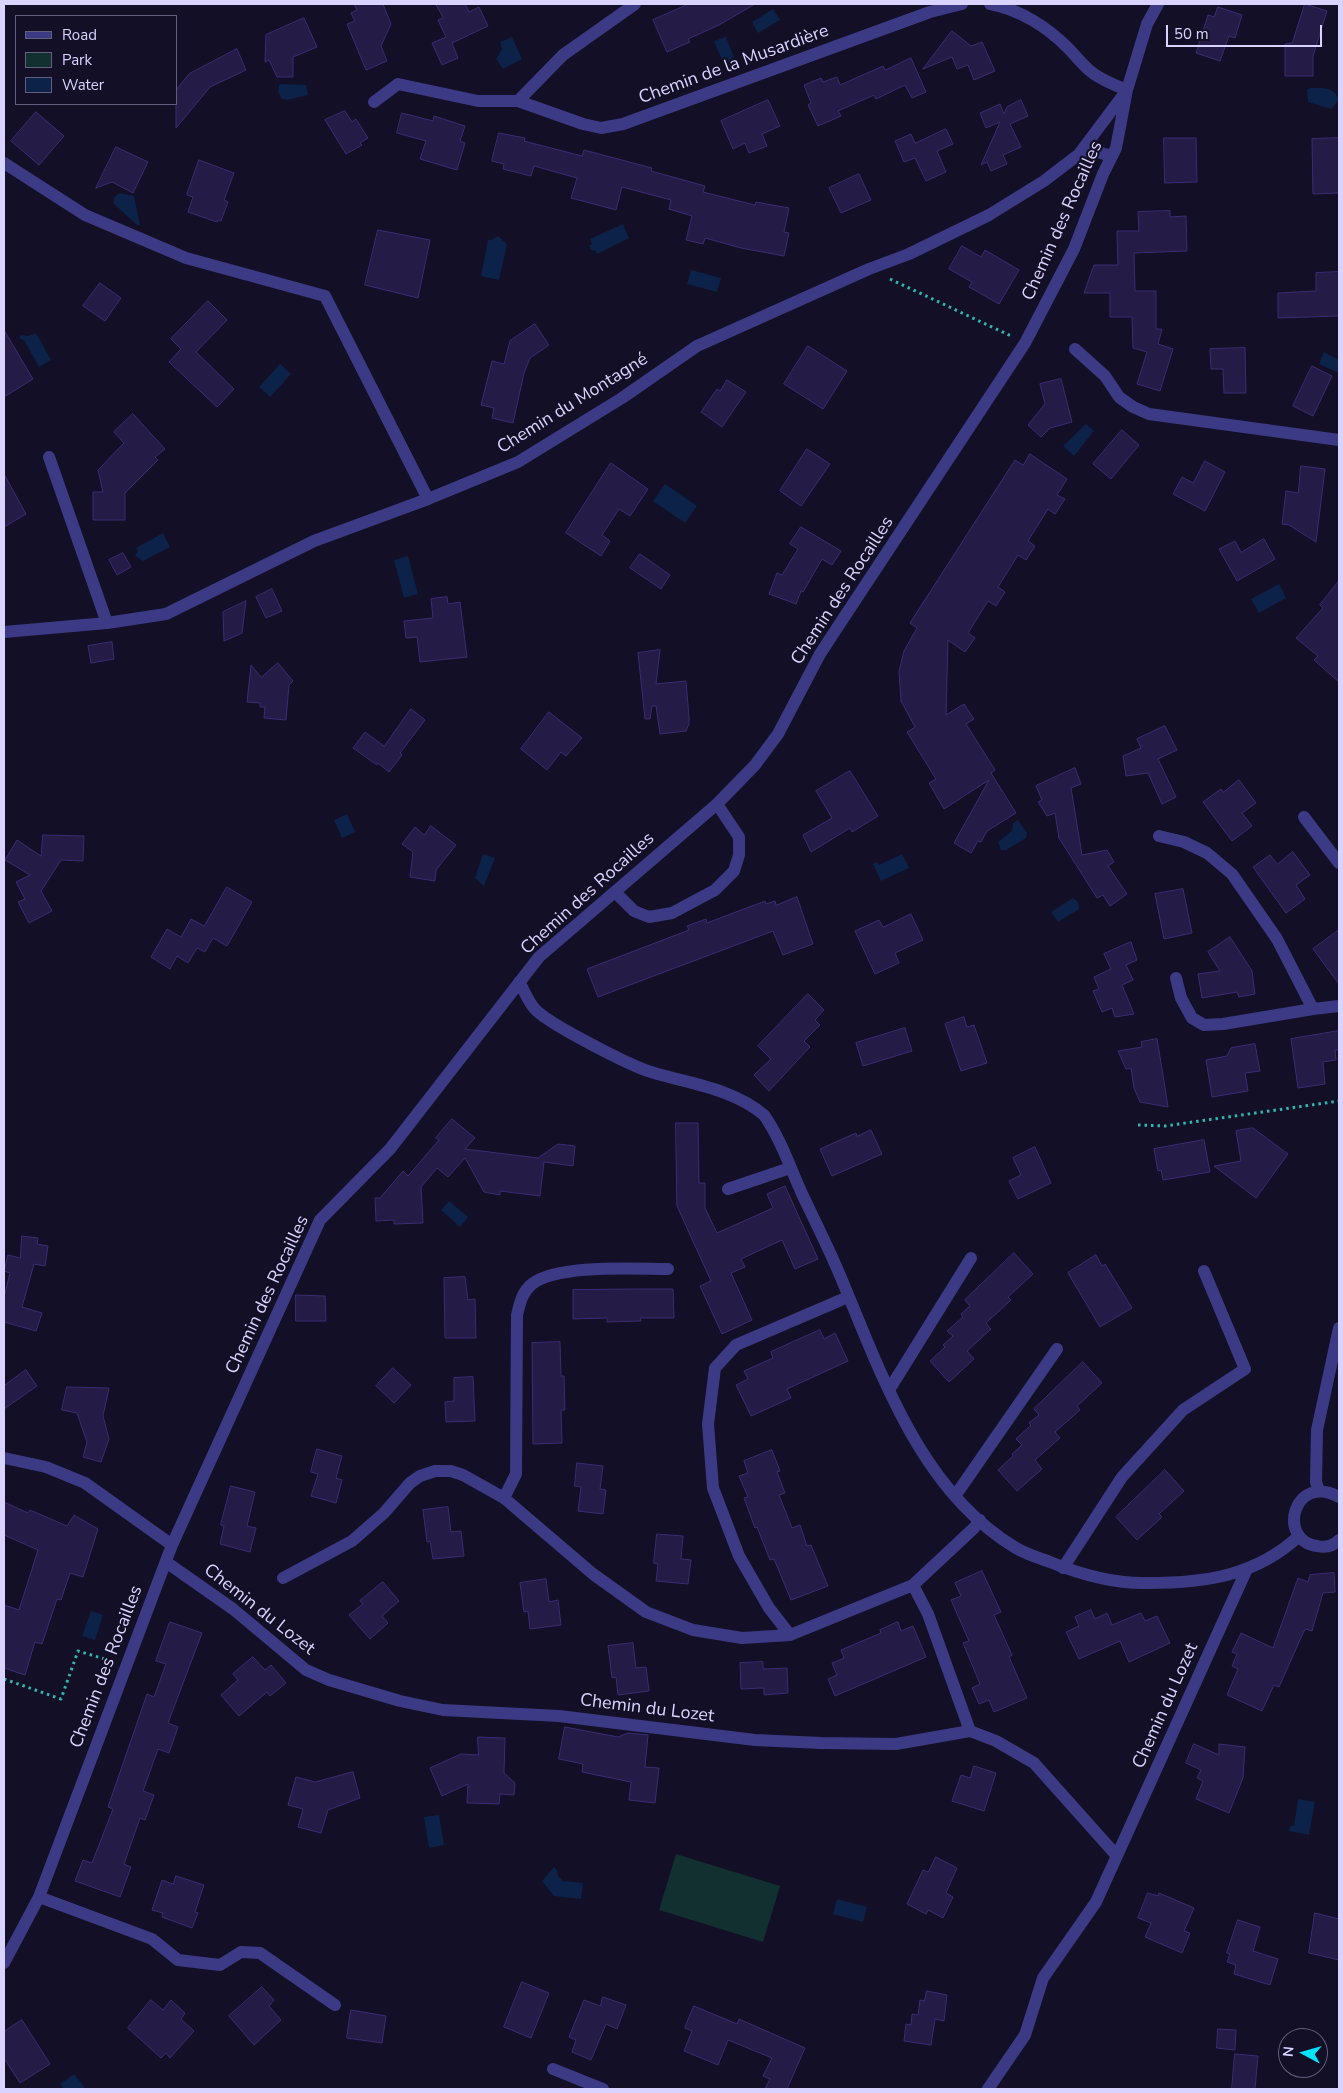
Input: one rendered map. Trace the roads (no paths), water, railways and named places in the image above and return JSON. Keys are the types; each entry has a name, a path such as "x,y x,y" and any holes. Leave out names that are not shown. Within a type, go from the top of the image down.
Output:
{"street":[{"path":"518,101 563,55 635,4"},
{"name":"Chemin de la Musardière","path":"374,102 398,84 478,102 518,101 582,124 601,128 623,124 930,12 962,4"},
{"path":"990,4 1018,12 1046,30 1068,48 1090,71 1127,90"},
{"name":"Chemin des Rocailles","path":"4,1963 39,1896 172,1545 320,1220 390,1149 539,958 717,804 755,765 778,734 820,654 1025,343 1074,249 1111,156 1116,148 1127,90 1148,24 1158,4"},
{"name":"Chemin du Montagné","path":"4,632 107,624 166,614 314,541 428,499 518,462 622,398 697,346 869,270 910,254 989,216 1044,181 1078,155 1127,90"},
{"path":"1078,155 1091,150 1111,156"},
{"path":"4,163 85,215 186,258 325,296 428,499"},
{"path":"1075,349 1105,376 1119,397 1133,407 1149,414 1339,440"},
{"path":"49,457 107,624"},
{"path":"615,892 634,911 649,917 672,913 715,890 734,871 739,855 739,837 717,804"},
{"path":"1304,817 1339,864"},
{"path":"1158,836 1184,842 1207,853 1232,874 1277,939 1313,1009"},
{"path":"1176,978 1181,998 1192,1018 1204,1025 1222,1024 1339,1006"},
{"path":"519,982 535,1009 548,1019 626,1062 650,1071 708,1086 744,1100 764,1115 839,1273 889,1390 930,1466 955,1496 995,1534 1018,1550 1063,1568 1102,1579 1133,1583 1200,1580 1246,1571 1277,1555 1299,1536"},
{"path":"728,1189 790,1168"},
{"path":"889,1390 971,1258"},
{"path":"504,1498 516,1474 517,1322 522,1294 541,1278 561,1274 588,1270 668,1269"},
{"path":"1063,1568 1122,1477 1183,1410 1245,1369 1204,1271"},
{"path":"790,1635 769,1608 739,1556 713,1488 708,1424 715,1368 736,1345 848,1297"},
{"path":"1319,1491 1316,1482 1315,1454 1317,1430 1339,1328"},
{"path":"955,1496 1057,1349"},
{"path":"4,1458 46,1467 85,1483 172,1545"},
{"path":"283,1578 352,1540 384,1512 410,1483 420,1476 435,1471 457,1473 504,1498 594,1574 646,1612 693,1630 742,1638 790,1635 913,1585 974,1528 980,1520"},
{"path":"1339,1497 1330,1492 1319,1491 1310,1493 1301,1499 1296,1507 1294,1517 1294,1527 1306,1543 1326,1547 1339,1540"},
{"name":"Chemin du Lozet","path":"166,1562 232,1609 306,1670 328,1680 400,1701 444,1710 559,1716 746,1739 783,1741 896,1744 970,1731"},
{"name":"Chemin du Lozet","path":"988,2089 1024,2034 1043,1978 1096,1902 1246,1571"},
{"path":"913,1585 928,1614 970,1731 996,1741 1034,1763 1117,1856"},
{"path":"39,1896 152,1939 178,1960 220,1966 241,1952 260,1953 335,2005"},
{"path":"553,2069 603,2089"}],"water":[{"path":"773,9 780,20 758,33 752,22"},
{"path":"512,37 522,59 503,69 496,59 502,49 500,42"},
{"path":"726,37 735,60 724,65 714,41"},
{"path":"279,85 306,85 308,95 287,100 281,98 278,91"},
{"path":"1310,88 1331,90 1337,95 1339,100 1331,109 1308,102 1307,90"},
{"path":"119,193 134,196 140,225 137,225 114,204 114,198"},
{"path":"623,224 629,238 597,254 595,250 592,251 589,246 592,244 590,239"},
{"path":"498,236 507,244 499,280 481,276 488,240"},
{"path":"691,270 721,278 717,292 687,284"},
{"path":"36,333 51,360 39,367 24,340 19,338 21,335 28,336"},
{"path":"1324,352 1339,360 1339,373 1319,364"},
{"path":"280,364 291,374 270,397 259,387"},
{"path":"1086,424 1094,431 1074,456 1063,446"},
{"path":"665,484 697,506 685,523 653,501"},
{"path":"163,533 170,547 143,561 135,556 138,551 136,548"},
{"path":"408,556 418,594 404,598 394,560"},
{"path":"1279,584 1286,598 1259,613 1251,599"},
{"path":"347,814 355,832 342,838 334,820"},
{"path":"1018,820 1027,833 1026,838 1006,850 1001,850 998,842 1012,831 1013,823"},
{"path":"483,854 495,858 484,886 475,878"},
{"path":"902,854 909,868 881,881 873,864 877,862 879,865"},
{"path":"1073,898 1078,902 1079,909 1058,922 1051,912"},
{"path":"449,1201 468,1217 460,1227 441,1210"},
{"path":"91,1611 103,1615 95,1640 82,1636"},
{"path":"1298,1799 1315,1802 1309,1835 1289,1831 1290,1826 1294,1826"},
{"path":"439,1815 444,1845 429,1848 424,1817"},
{"path":"554,1867 557,1870 558,1876 563,1881 583,1883 581,1899 554,1896 542,1881"},
{"path":"837,1899 867,1907 863,1922 833,1914"},
{"path":"74,2074 86,2089 64,2089 60,2084"}]}
